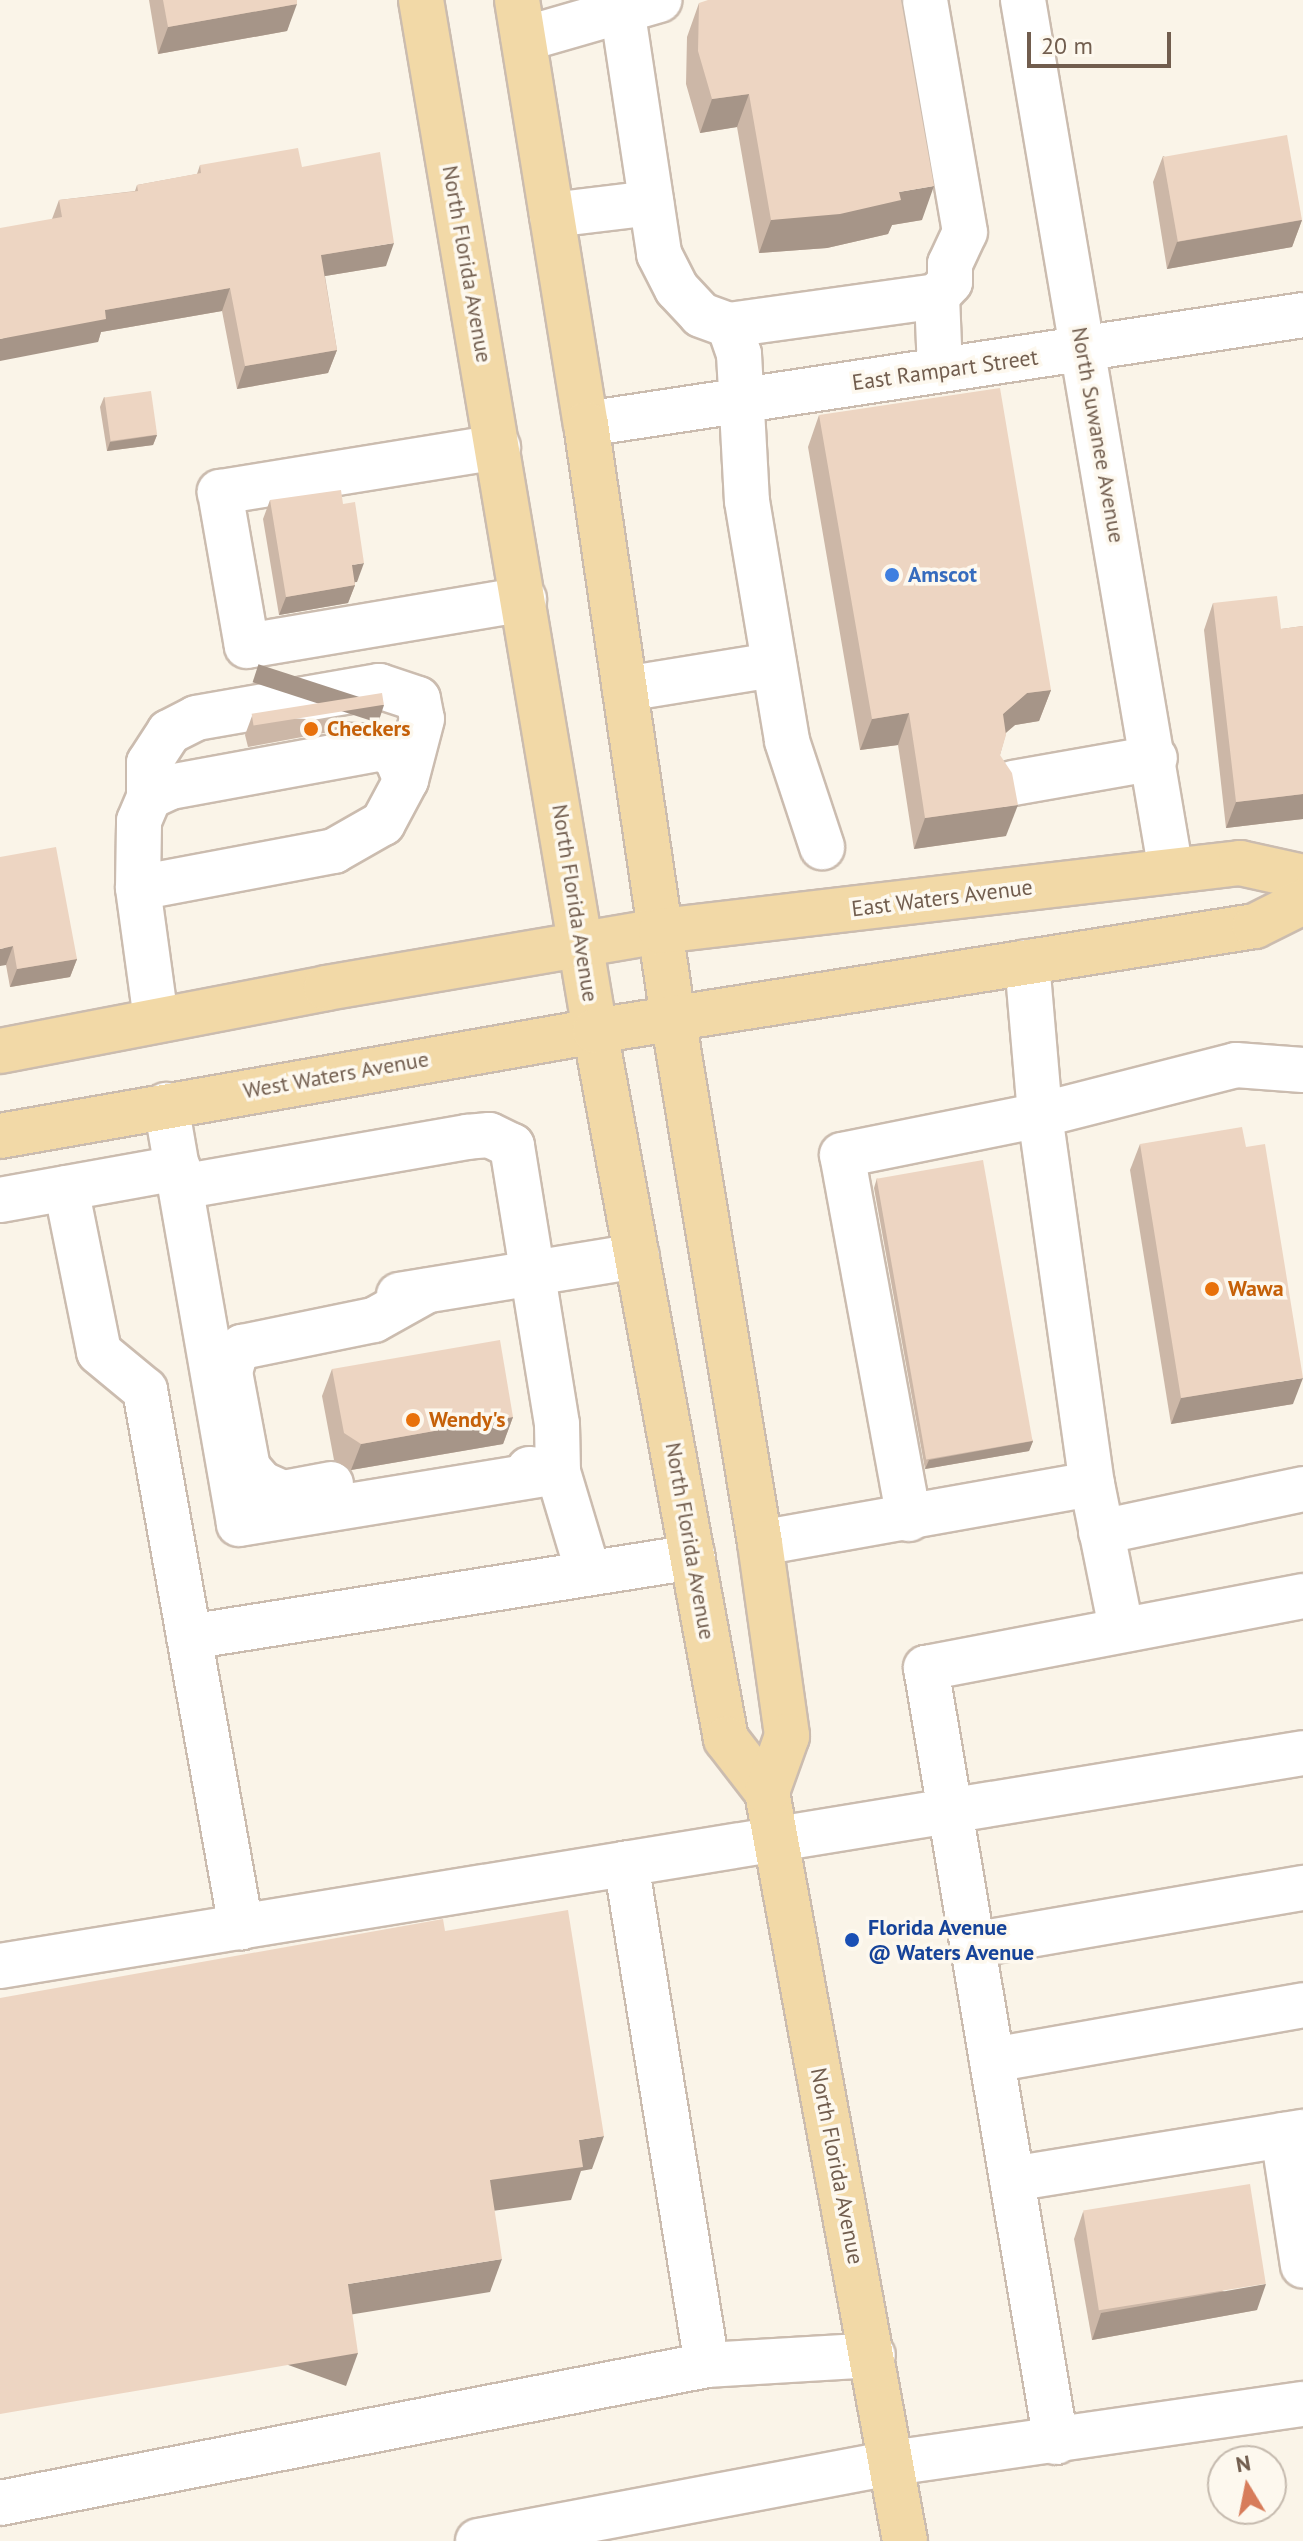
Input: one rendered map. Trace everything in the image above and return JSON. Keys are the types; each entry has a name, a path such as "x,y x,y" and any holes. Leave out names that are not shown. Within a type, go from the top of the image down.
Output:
{"main road":[{"name":"North Florida Avenue","path":"421,0 595,1031 726,1739 767,1792 905,2541"},
{"name":"North Florida Avenue","path":"520,20 586,424 673,1018 760,1543 787,1736 767,1792"},
{"name":"East Waters Avenue","path":"581,944 661,931 1240,863 1303,877"},
{"path":"673,1018 1255,926 1303,902"},
{"path":"0,1051 581,944"},
{"name":"West Waters Avenue","path":"0,1136 673,1018"}],"street":[{"path":"520,20 640,4 651,203 659,254 677,289 701,315 729,325 937,296 950,282 950,264 965,232 925,0"},
{"name":"North Suwanee Avenue","path":"1023,0 1155,758 1171,871"},
{"path":"552,215 651,203"},
{"path":"937,296 940,370"},
{"name":"East Rampart Street","path":"586,424 1303,315"},
{"path":"729,325 739,354 747,501 787,741 822,847"},
{"path":"498,447 220,492 247,646 524,599"},
{"path":"625,689 774,665"},
{"path":"138,888 334,851 383,823 406,780 422,719 418,699 379,686 196,718 169,732 149,763 149,797 139,821 138,888 156,1020"},
{"path":"149,797 170,787 382,748 396,757 406,780"},
{"path":"1013,783 1155,758"},
{"path":"1027,962 1040,1115 1092,1484 1121,1628"},
{"path":"909,1519 842,1155 1040,1115 1236,1065 1303,1070"},
{"path":"166,1105 239,1524 558,1472"},
{"path":"0,1200 66,1188 179,1178 489,1135 512,1146 557,1424 558,1472 588,1572"},
{"path":"66,1188 99,1352 145,1390 241,1927"},
{"path":"204,1329 637,1256"},
{"path":"426,1291 374,1320 242,1347 230,1372 248,1468 261,1483 283,1493 458,1461 558,1472"},
{"path":"760,1543 909,1519 1092,1484"},
{"path":"1101,1532 1303,1489"},
{"path":"189,1637 693,1557"},
{"path":"1056,2442 926,1668 1121,1628 1303,1596"},
{"path":"0,1966 775,1837 950,1814 1303,1753"},
{"path":"626,1863 707,2365"},
{"path":"972,1945 1303,1888"},
{"path":"992,2060 1303,2005"},
{"path":"1012,2179 1293,2133 1302,2258"},
{"path":"0,2503 707,2365 873,2355"},
{"path":"478,2541 892,2463 1056,2442 1303,2404"}],"building":[{"path":"163,0 297,0 297,4 168,27"},
{"path":"708,0 901,0 934,186 899,192 901,200 840,214 771,220 749,94 712,99 698,51 699,3"},
{"path":"1287,135 1302,220 1178,242 1163,157"},
{"path":"298,148 302,167 380,152 394,243 321,255 337,350 245,366 230,288 105,310 106,319 0,339 0,228 62,217 59,200 138,191 137,185 201,173 200,165"},
{"path":"1000,388 1051,690 1027,693 1003,714 1006,735 1000,755 1012,773 1018,805 925,818 909,713 872,719 819,415"},
{"path":"151,391 157,435 111,441 104,398"},
{"path":"341,490 343,504 355,502 364,563 352,565 355,585 286,597 270,500"},
{"path":"1277,596 1281,629 1303,626 1303,794 1236,802 1213,603"},
{"path":"382,693 384,705 254,726 252,714"},
{"path":"56,847 77,959 17,969 13,946 0,949 0,857"},
{"name":"Wawa","path":"1242,1127 1246,1147 1265,1144 1303,1378 1181,1398 1140,1144"},
{"path":"983,1160 1032,1441 926,1459 877,1179"},
{"name":"Wendy's","path":"500,1340 513,1417 361,1444 344,1433 332,1369"},
{"path":"568,1910 604,2136 579,2140 583,2167 490,2180 502,2259 348,2284 358,2353 0,2414 0,1998 443,1919 445,1931"},
{"path":"1250,2184 1266,2284 1099,2310 1083,2210"}],"place":[{"name":"Amscot","path":"892,575"},
{"name":"Checkers","path":"311,729"},
{"name":"Wawa","path":"1212,1289"},
{"name":"Wendy's","path":"413,1420"},
{"name":"Florida Avenue @ Waters Avenue","path":"852,1940"}]}
